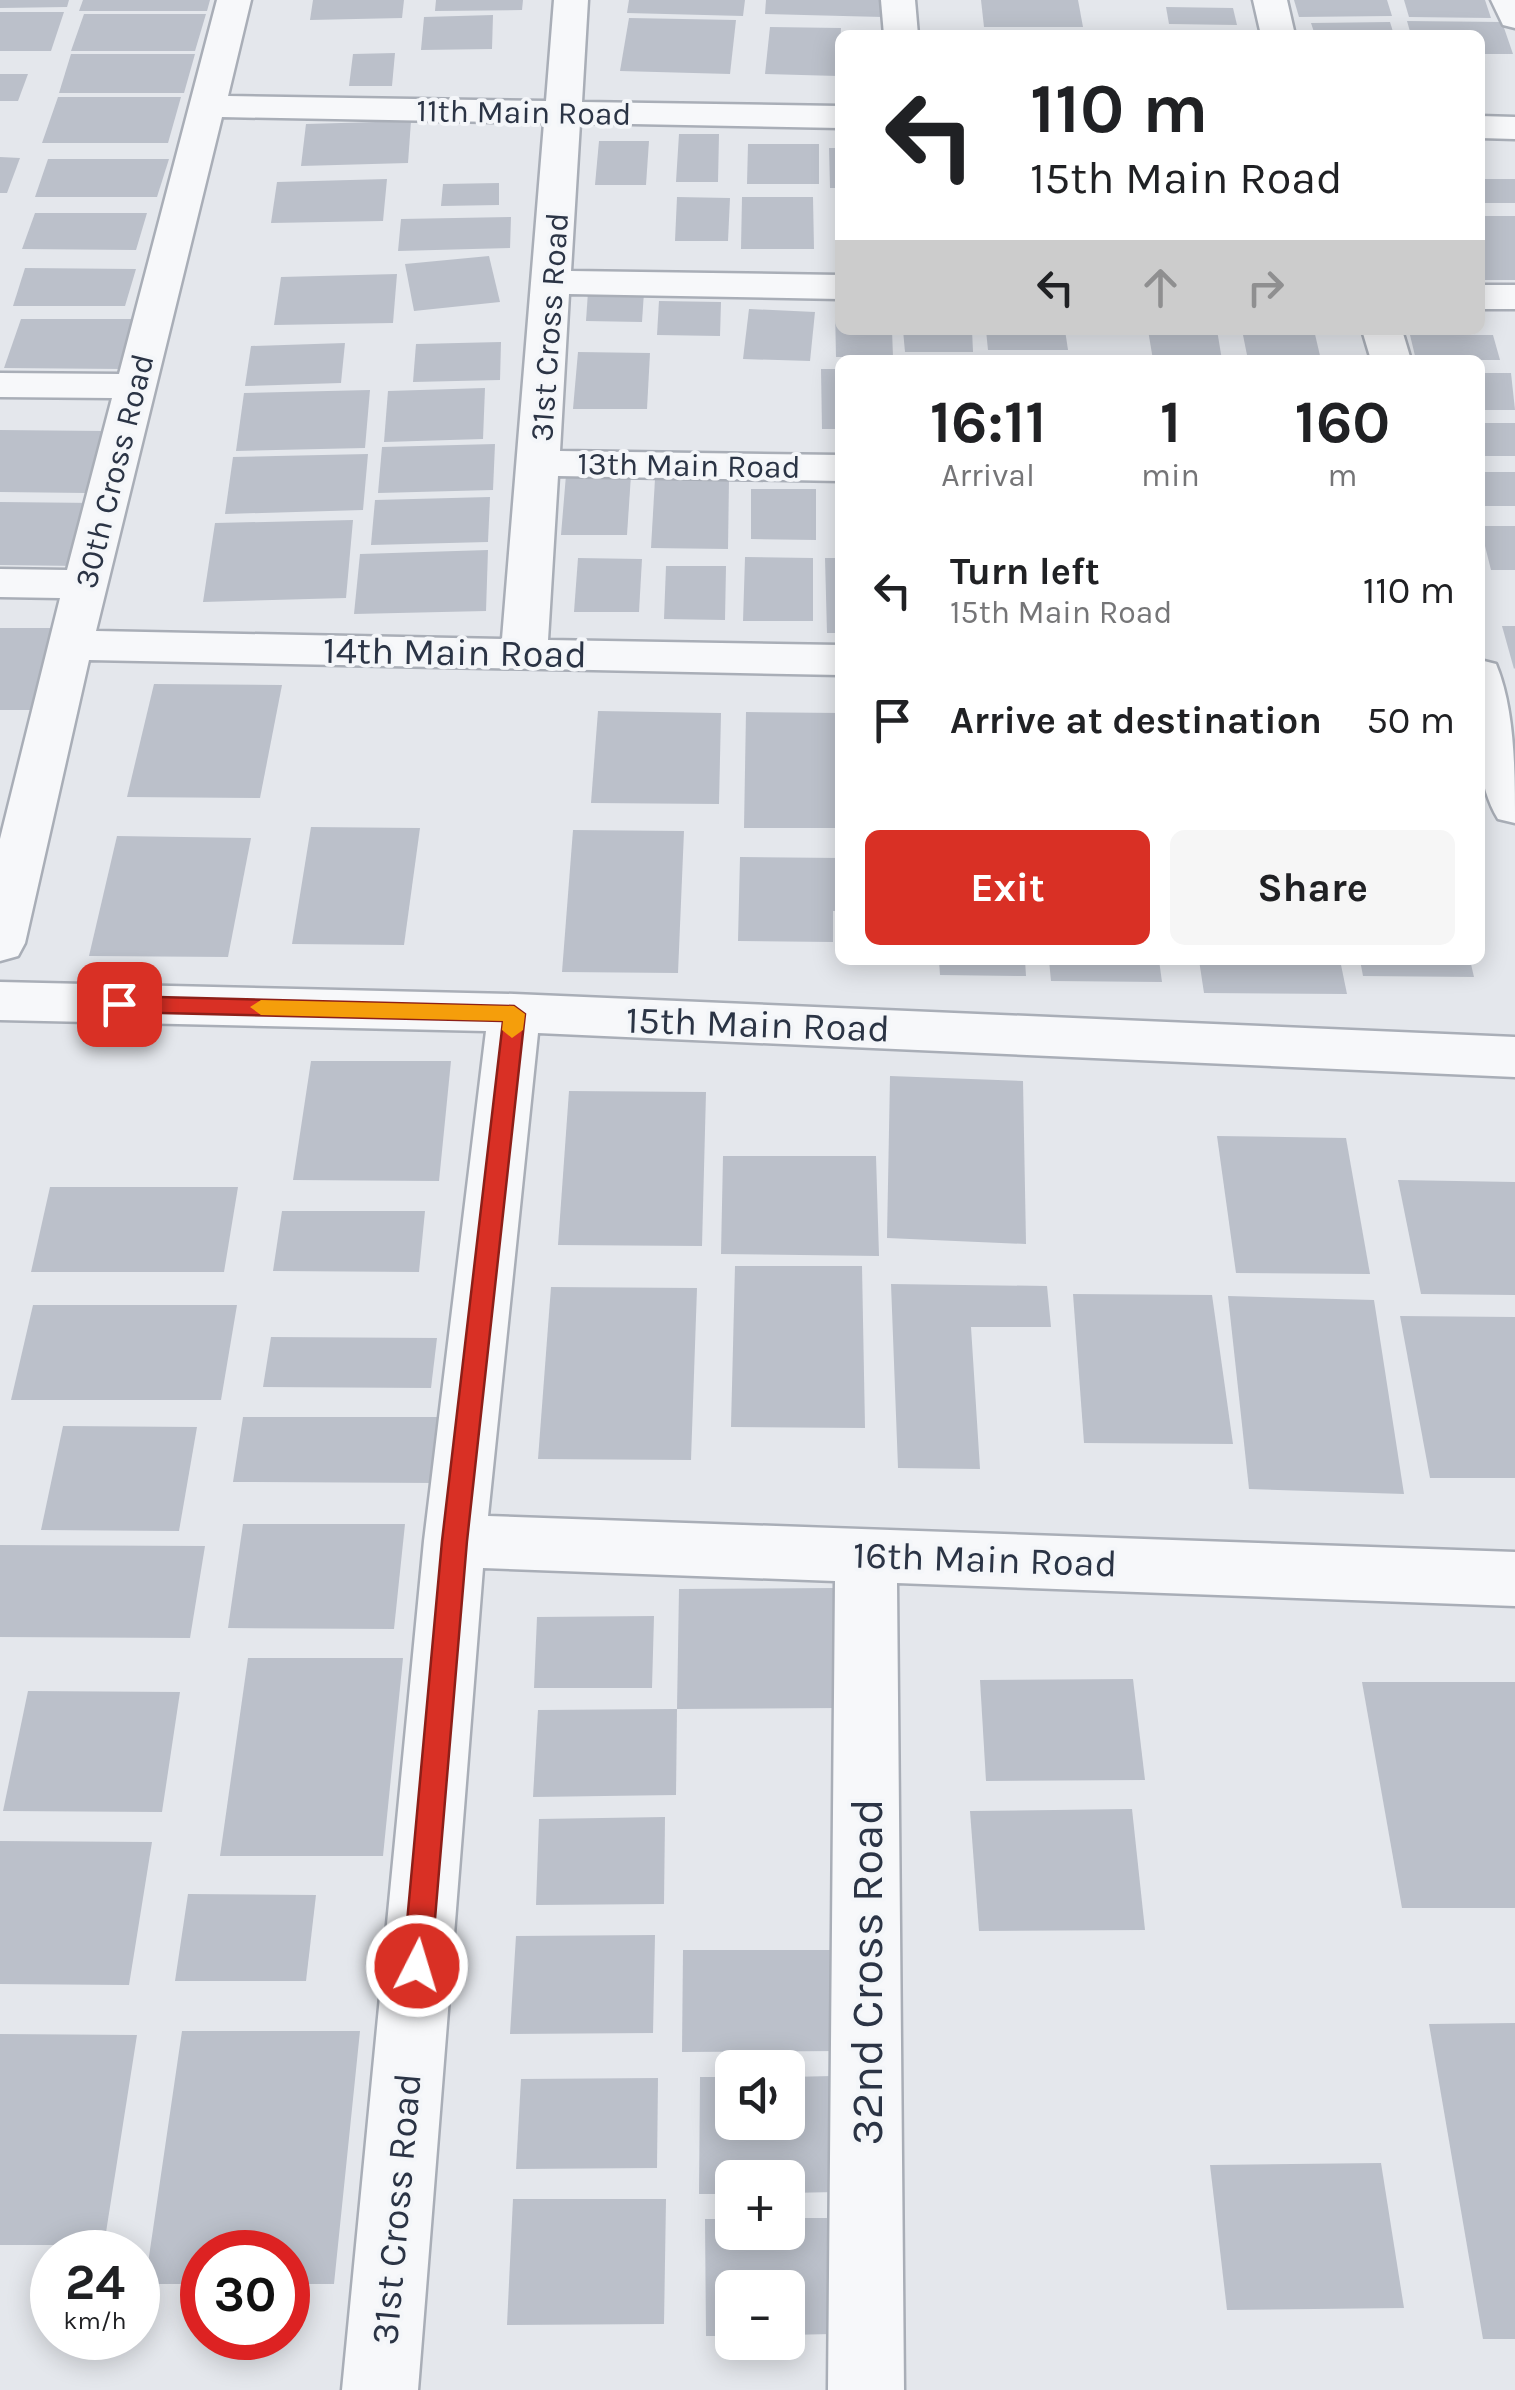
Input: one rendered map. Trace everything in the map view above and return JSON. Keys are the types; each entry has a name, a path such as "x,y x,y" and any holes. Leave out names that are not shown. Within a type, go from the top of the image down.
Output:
{"street":[{"name":"30th Cross Road","path":"0,943 70,645 234,0"},
{"name":"31st Cross Road","path":"524,654 566,112 571,0"},
{"path":"898,0 901,30"},
{"path":"1270,0 1277,30"},
{"path":"1508,0 1515,18"},
{"name":"11th Main Road","path":"207,106 835,117"},
{"path":"1485,128 1515,128"},
{"path":"553,282 835,286"},
{"path":"1485,297 1515,297"},
{"path":"0,384 136,386"},
{"name":"13th Main Road","path":"538,463 835,468"},
{"path":"0,583 86,584"},
{"name":"14th Main Road","path":"70,645 835,660"},
{"path":"1485,694 1515,807"},
{"name":"15th Main Road","path":"0,1001 514,1014 1515,1057"},
{"name":"31st Cross Road","path":"380,2390 454,1541 514,1014"},
{"name":"16th Main Road","path":"454,1541 1515,1579"},
{"name":"32nd Cross Road","path":"866,1554 866,2390"}],"building":[{"path":"0,0 69,0 67,7 0,8"},
{"path":"83,0 210,0 207,11 79,11"},
{"path":"313,0 404,0 402,18 310,20"},
{"path":"436,0 523,0 522,10 435,11"},
{"path":"629,0 745,0 743,16 627,13"},
{"path":"766,0 883,0 882,17 765,14"},
{"path":"981,0 1078,0 1083,27 984,27"},
{"path":"1294,0 1387,0 1392,16 1299,17"},
{"path":"1404,0 1485,0 1491,18 1409,17"},
{"path":"1166,7 1233,8 1237,25 1169,24"},
{"path":"0,12 64,12 51,51 0,51"},
{"path":"84,14 206,14 195,51 71,51"},
{"path":"493,15 492,49 421,50 424,17"},
{"path":"629,18 736,20 730,74 620,71"},
{"path":"1407,21 1502,22 1513,54 1485,54 1485,30 1410,30"},
{"path":"1390,22 1392,30 1313,30 1311,23"},
{"path":"770,27 841,28 835,30 835,76 765,74"},
{"path":"395,53 392,86 349,86 353,54"},
{"path":"71,54 195,54 184,93 59,93"},
{"path":"0,74 28,74 18,101 0,101"},
{"path":"58,97 181,97 168,143 42,143"},
{"path":"411,121 408,163 301,166 306,124"},
{"path":"679,134 719,134 718,182 676,182"},
{"path":"599,141 649,141 646,185 595,185"},
{"path":"748,144 819,144 819,184 747,184"},
{"path":"829,148 835,148 835,188 830,188"},
{"path":"0,157 20,158 7,193 0,193"},
{"path":"48,159 169,159 157,197 35,197"},
{"path":"387,179 383,221 271,223 277,182"},
{"path":"1485,179 1515,179 1515,203 1485,203"},
{"path":"499,183 499,205 441,206 443,184"},
{"path":"677,197 730,198 728,241 675,241"},
{"path":"742,197 813,197 814,249 741,249"},
{"path":"35,213 147,213 136,250 22,249"},
{"path":"1485,216 1515,216 1515,280 1485,280"},
{"path":"511,217 510,248 398,251 401,219"},
{"path":"489,256 500,302 414,311 405,264"},
{"path":"25,268 136,269 125,306 13,306"},
{"path":"397,274 393,323 274,325 281,277"},
{"path":"588,292 644,292 642,322 586,321"},
{"path":"659,301 721,302 720,336 657,335"},
{"path":"749,309 815,312 810,361 743,359"},
{"path":"21,319 137,319 123,369 4,368"},
{"path":"836,335 892,335 893,355 836,355"},
{"path":"903,335 972,335 973,352 905,352"},
{"path":"986,335 1066,335 1068,350 988,350"},
{"path":"1149,335 1218,335 1221,355 1152,355"},
{"path":"1243,335 1315,335 1320,355 1247,355"},
{"path":"1410,335 1493,335 1500,360 1485,360 1485,355 1415,355"},
{"path":"501,342 500,380 413,382 416,344"},
{"path":"345,343 341,383 245,386 251,346"},
{"path":"578,352 650,353 647,409 573,409"},
{"path":"821,369 835,369 835,429 822,429"},
{"path":"1485,373 1511,373 1515,410 1485,410"},
{"path":"485,388 483,439 384,442 388,391"},
{"path":"370,390 365,448 236,451 244,393"},
{"path":"1485,423 1515,423 1515,456 1485,456"},
{"path":"0,430 105,431 86,493 0,492"},
{"path":"495,444 493,490 378,493 382,447"},
{"path":"368,454 363,510 225,514 233,457"},
{"path":"1485,472 1515,472 1515,506 1485,506"},
{"path":"566,475 631,475 627,535 561,535"},
{"path":"655,479 729,479 728,549 651,548"},
{"path":"751,489 816,489 816,540 751,539"},
{"path":"490,497 488,542 371,545 375,500"},
{"path":"0,502 96,503 79,566 0,565"},
{"path":"353,520 346,598 203,602 215,523"},
{"path":"1485,526 1515,526 1515,570 1491,570"},
{"path":"488,550 486,611 354,614 360,554"},
{"path":"745,557 813,558 813,621 743,621"},
{"path":"578,558 642,559 639,612 574,612"},
{"path":"825,558 835,558 835,633 827,633"},
{"path":"666,566 726,566 725,620 664,619"},
{"path":"1502,626 1515,626 1514,669"},
{"path":"0,628 56,628 32,710 0,710"},
{"path":"154,684 282,685 260,798 127,797"},
{"path":"598,711 721,713 719,804 591,803"},
{"path":"746,712 835,713 835,828 744,828"},
{"path":"311,827 420,828 404,945 292,944"},
{"path":"573,830 684,831 678,973 562,972"},
{"path":"117,836 251,838 228,957 89,956"},
{"path":"740,857 835,858 833,942 738,941"},
{"path":"939,965 1025,965 1026,976 940,975"},
{"path":"1049,965 1160,965 1162,982 1051,981"},
{"path":"1200,965 1341,965 1347,994 1204,993"},
{"path":"1361,965 1471,965 1474,977 1363,976"},
{"path":"311,1061 451,1061 439,1181 293,1180"},
{"path":"890,1076 1023,1081 1026,1244 887,1238"},
{"path":"569,1091 706,1092 702,1246 558,1245"},
{"path":"1217,1136 1346,1138 1370,1274 1236,1273"},
{"path":"723,1156 876,1156 879,1256 721,1254"},
{"path":"1398,1180 1515,1182 1515,1295 1421,1294"},
{"path":"50,1187 238,1187 224,1272 31,1272"},
{"path":"282,1211 425,1211 419,1272 273,1271"},
{"path":"735,1266 862,1266 865,1428 731,1427"},
{"path":"891,1284 1047,1286 1051,1327 971,1327 980,1469 898,1468"},
{"path":"551,1287 697,1288 691,1460 538,1459"},
{"path":"1073,1294 1212,1295 1233,1444 1084,1443"},
{"path":"1228,1296 1374,1300 1404,1494 1249,1489"},
{"path":"33,1305 237,1305 221,1400 11,1400"},
{"path":"1400,1316 1515,1317 1515,1478 1430,1478"},
{"path":"271,1337 437,1338 431,1388 263,1387"},
{"path":"243,1417 444,1417 437,1483 233,1482"},
{"path":"63,1426 197,1427 179,1531 41,1530"},
{"path":"243,1524 405,1524 394,1629 228,1628"},
{"path":"0,1545 205,1546 190,1638 0,1637"},
{"path":"835,1588 839,1708 677,1709 679,1589"},
{"path":"654,1616 652,1688 534,1688 537,1617"},
{"path":"248,1658 403,1658 383,1856 220,1856"},
{"path":"1133,1679 1145,1780 986,1781 980,1680"},
{"path":"1362,1682 1515,1682 1515,1908 1402,1908"},
{"path":"28,1691 180,1692 162,1812 3,1811"},
{"path":"677,1709 676,1795 533,1797 538,1710"},
{"path":"1132,1809 1145,1930 979,1931 970,1811"},
{"path":"665,1817 664,1904 536,1905 539,1819"},
{"path":"0,1841 152,1842 129,1985 0,1984"},
{"path":"188,1894 316,1895 306,1981 175,1981"},
{"path":"655,1935 653,2033 510,2034 516,1936"},
{"path":"683,1950 836,1950 840,2051 682,2052"},
{"path":"1515,2023 1515,2339 1483,2339 1429,2024"},
{"path":"182,2031 360,2031 334,2284 310,2284 310,2230 180,2230 180,2284 160,2284 160,2230 153,2230"},
{"path":"0,2034 137,2035 106,2230 30,2230 30,2245 0,2245"},
{"path":"833,2076 836,2192 805,2193 805,2160 715,2160 715,2194 699,2194 700,2077 715,2077 715,2140 805,2140 805,2077"},
{"path":"658,2078 657,2168 516,2169 521,2079"},
{"path":"1381,2163 1404,2308 1227,2310 1210,2165"},
{"path":"513,2199 666,2199 664,2324 507,2325"},
{"path":"805,2218 830,2218 832,2334 805,2335 805,2270 715,2270 715,2336 706,2336 705,2219 715,2219 715,2250 805,2250"}],"slow traffic":[{"path":"261,1007 514,1014 512,1030"}],"route":[{"path":"119,1004 514,1014 454,1541 417,1966"}]}
